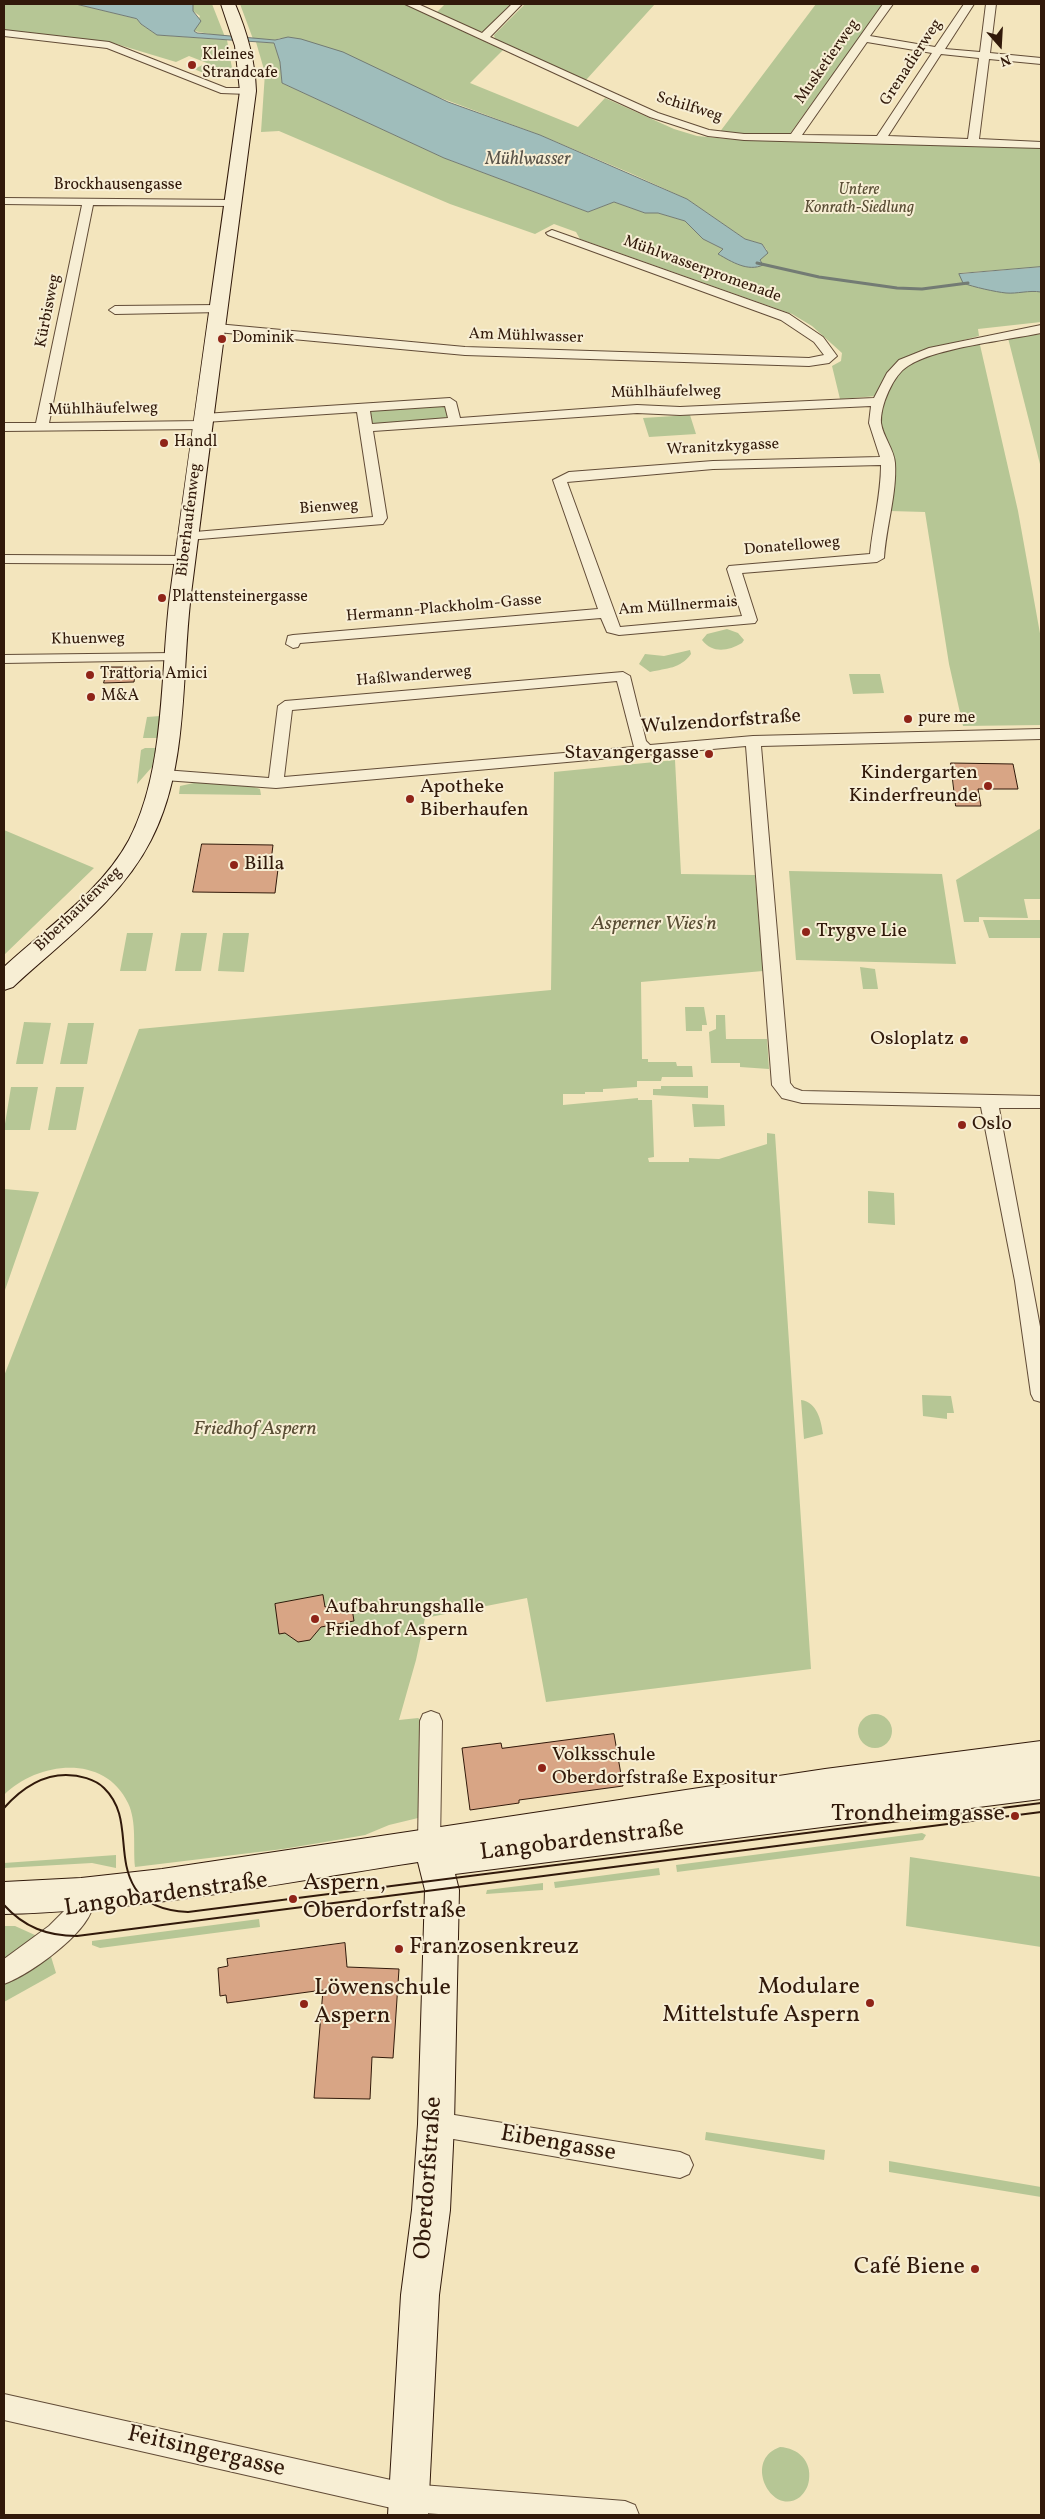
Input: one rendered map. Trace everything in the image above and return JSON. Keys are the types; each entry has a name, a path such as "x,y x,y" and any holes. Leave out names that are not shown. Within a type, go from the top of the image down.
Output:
{"main road":[{"name":"Biberhaufenweg","path":"4,981 100,894 124,868 147,830 159,800 164,775 173,657 188,536 248,92 249,76 244,47 228,4"},
{"name":"Langobardenstraße","path":"4,1915 81,1902 150,1903 283,1880 360,1871 401,1869 432,1852 850,1781 1041,1756"},
{"name":"Langobardenstraße","path":"432,1852 1041,1784"},
{"name":"Oberdorfstraße","path":"409,2507 420,2295 431,2210 436,2124 443,1906 440,1881 432,1852"},
{"path":"4,1898 81,1902"}],"street":[{"name":"Schilfweg","path":"410,4 684,127 734,137 882,139 1041,145"},
{"path":"431,14 441,4"},
{"path":"483,38 517,4"},
{"name":"Musketierweg","path":"794,138 888,4"},
{"name":"Grenadierweg","path":"882,139 969,4"},
{"path":"973,142 991,4"},
{"path":"4,33 109,46 226,91 248,92"},
{"path":"863,38 983,56 1041,60"},
{"name":"Brockhausengasse","path":"4,201 232,203"},
{"name":"Kürbisweg","path":"42,427 88,202"},
{"name":"Mühlwasserpromenade","path":"552,233 785,318 810,333 831,354"},
{"path":"115,310 218,309"},
{"name":"Am Mühlwasser","path":"216,328 465,351 809,362 825,360 831,354"},
{"path":"888,461 875,423 878,402 893,373 903,363 916,356 944,347 1041,329"},
{"name":"Mühlhäufelweg","path":"4,427 203,422 450,402 455,422"},
{"name":"Mühlhäufelweg","path":"366,428 637,408 680,411 878,402"},
{"path":"363,408 366,428"},
{"name":"Bienweg","path":"188,536 378,521 380,518 366,428"},
{"name":"Wranitzkygasse","path":"604,613 560,480 561,478 713,465 888,461"},
{"name":"Donatelloweg","path":"750,620 734,569 877,558 879,529 888,485 888,461"},
{"path":"4,560 186,560"},
{"name":"Am Müllnermais","path":"604,613 610,627 619,631 750,620"},
{"name":"Hermann-Plackholm-Gasse","path":"293,644 293,639 604,613"},
{"name":"Khuenweg","path":"4,659 173,657"},
{"path":"622,676 639,742 645,749"},
{"name":"Haßlwanderweg","path":"276,783 285,706 622,676"},
{"name":"Wulzendorfstraße","path":"164,775 276,783 645,749 753,741 1041,734"},
{"path":"753,741 781,1085 788,1093 802,1098 1041,1102"},
{"path":"989,1101 1024,1281 1041,1394"},
{"path":"431,1722 432,1852"},
{"path":"4,1972 27,1959 56,1935 81,1902"},
{"name":"Eibengasse","path":"436,2124 680,2165"},
{"name":"Feitsingergasse","path":"4,2407 409,2507"},
{"path":"409,2507 625,2515"}],"green space":[{"path":"4,4 76,4 137,19 157,35 227,40 232,68 218,79 194,69 207,63 189,56 176,62 113,43 4,30"},
{"path":"193,4 212,4 225,37 194,31 200,16 193,11"},
{"name":"Untere Konrath-Siedlung","path":"240,4 404,4 503,50 470,83 578,127 605,98 674,129 697,136 739,140 1041,148 1041,267 959,273 964,281 983,289 1041,292 1041,322 978,329 979,336 941,346 888,373 877,396 840,399 832,366 841,361 842,353 812,326 792,314 580,239 576,232 554,224 535,234 450,204 279,131 261,132 265,73 256,42 274,43 280,62 282,83 444,158 588,212 614,202 645,213 658,213 685,221 703,239 723,249 719,253 740,265 757,267 763,265 760,260 767,250 762,244 745,239 687,199 540,135 280,38 275,40 253,39"},
{"path":"445,4 513,4 486,31 478,32 436,13"},
{"path":"525,4 655,4 586,80 495,39 494,35"},
{"path":"816,4 884,4 789,135 719,133"},
{"path":"1041,334 1041,468 1008,338"},
{"path":"969,345 980,345 1018,511 1041,639 1041,725 963,726 949,664 925,512 890,511 896,470 880,419 890,385 907,364 919,358"},
{"path":"444,406 447,408 449,417 446,419 378,425 371,422 369,413 376,410"},
{"path":"690,415 696,434 649,437 643,418"},
{"path":"727,629 738,633 744,640 742,643 721,650 711,648 702,640 707,634"},
{"path":"690,650 691,654 687,659 673,667 650,672 639,664 645,654 664,656"},
{"path":"849,674 880,674 884,693 853,694"},
{"path":"160,716 157,738 143,738 147,717"},
{"path":"156,748 152,767 137,784 141,750"},
{"name":"Friedhof Aspern","path":"675,760 681,874 755,875 763,971 641,982 642,1059 648,1059 648,1062 676,1062 677,1066 692,1066 693,1077 662,1077 661,1081 637,1081 637,1087 603,1089 603,1092 585,1092 585,1094 563,1094 563,1105 638,1098 638,1100 652,1100 654,1157 648,1158 649,1162 689,1162 689,1158 719,1159 767,1144 767,1133 775,1134 811,1669 546,1702 527,1598 425,1618 416,1660 399,1720 418,1718 421,1720 423,1738 418,1818 389,1825 365,1835 331,1841 283,1849 135,1867 134,1826 131,1810 117,1787 103,1776 87,1770 69,1768 51,1770 34,1775 4,1795 4,1376 139,1029 551,990 554,772"},
{"path":"203,781 254,787 260,789 261,795 179,794 180,786"},
{"path":"1041,828 1041,899 1024,899 1028,918 979,917 979,922 964,922 956,880"},
{"path":"4,830 94,868 4,955"},
{"path":"789,871 942,874 956,964 796,960"},
{"path":"983,920 1041,920 1041,938 989,938"},
{"path":"127,933 153,933 146,971 120,971"},
{"path":"181,933 207,933 201,971 175,971"},
{"path":"223,933 249,933 244,972 218,971"},
{"path":"860,967 875,969 878,989 863,989"},
{"path":"685,1007 704,1007 707,1025 702,1025 702,1031 686,1031"},
{"path":"716,1015 725,1015 726,1039 767,1039 769,1069 740,1067 740,1063 711,1063 709,1032 716,1029"},
{"path":"24,1022 51,1023 43,1064 16,1064"},
{"path":"68,1023 94,1023 87,1064 60,1064"},
{"path":"661,1086 708,1086 708,1098 653,1095 653,1089 661,1089"},
{"path":"11,1087 38,1087 30,1130 4,1130"},
{"path":"56,1087 84,1087 76,1130 48,1130"},
{"path":"692,1104 724,1105 725,1126 694,1127"},
{"path":"4,1189 39,1192 4,1293"},
{"path":"868,1191 894,1193 895,1225 868,1223"},
{"path":"922,1395 951,1396 954,1413 947,1413 947,1419 923,1416"},
{"path":"801,1400 811,1404 817,1412 823,1434 804,1439"},
{"path":"875,1714 882,1715 887,1719 891,1724 891,1738 887,1743 882,1747 875,1748 868,1747 863,1743 859,1738 858,1731 859,1724 863,1719 868,1715"},
{"path":"922,1833 926,1835 923,1840 677,1872 676,1865"},
{"path":"116,1855 116,1868 92,1863 4,1868 4,1863"},
{"path":"910,1857 1041,1877 1041,1947 906,1926"},
{"path":"659,1868 660,1875 555,1888 554,1882"},
{"path":"543,1883 543,1890 486,1894 487,1890"},
{"path":"259,1919 260,1927 100,1948 92,1945 92,1941"},
{"path":"4,1926 15,1926 46,1940 56,1973 4,2002"},
{"path":"706,2132 825,2150 824,2160 705,2140"},
{"path":"889,2161 1041,2187 1041,2197 889,2172"},
{"path":"780,2447 798,2453 806,2461 808,2467 809,2483 805,2491 800,2497 790,2501 780,2500 771,2494 765,2485 762,2474 763,2463 769,2454"}],"water":[{"name":"Mühlwasser","path":"76,4 193,4 193,11 201,21 194,31 197,33 275,40 288,37 343,52 448,102 540,135 687,199 745,239 762,244 768,253 760,260 763,265 746,267 718,254 723,249 703,239 685,221 658,213 645,213 614,202 588,212 444,158 282,83 280,62 274,43 157,35 137,19"},
{"path":"1041,267 1041,292 1006,293 984,289 963,283 959,274"}],"building":[{"path":"108,667 136,667 134,682 104,683"},
{"name":"Kindergarten Kinderfreunde","path":"951,763 1013,764 1018,789 978,789 981,806 956,806"},
{"name":"Billa","path":"202,844 273,845 270,869 278,869 275,893 193,892"},
{"name":"Aufbahrungshalle Friedhof Aspern","path":"323,1595 325,1607 351,1602 354,1621 321,1627 310,1640 298,1642 285,1633 279,1634 275,1604"},
{"name":"Volksschule Oberdorfstraße Expositur","path":"614,1734 623,1786 519,1800 519,1803 470,1810 462,1748 501,1743 502,1748"},
{"path":"345,1943 347,1967 399,1969 393,2058 372,2057 370,2099 314,2098 323,1990 227,2003 226,1995 220,1996 218,1968 228,1966 227,1959"}],"waterway":[{"name":"Mühlwasser","path":"757,263 819,277 897,288 922,289 968,283"}],"tram line":[{"path":"4,1808 24,1790 48,1778 71,1775 96,1782 113,1799 118,1811 126,1863 129,1876 135,1888 151,1903 173,1910 188,1912 1041,1803"},
{"path":"4,1905 20,1919 37,1929 66,1936 77,1936 1041,1812"}],"place":[{"name":"Kleines Strandcafe","path":"192,65"},
{"name":"Dominik","path":"222,339"},
{"name":"Handl","path":"164,443"},
{"name":"Plattensteinergasse","path":"162,598"},
{"name":"Trattoria Amici","path":"90,675"},
{"name":"M&A","path":"91,697"},
{"name":"pure me","path":"908,719"},
{"name":"Stavangergasse","path":"709,754"},
{"name":"Kindergarten Kinderfreunde","path":"988,786"},
{"name":"Apotheke Biberhaufen","path":"410,799"},
{"name":"Billa","path":"234,865"},
{"name":"Trygve Lie","path":"806,932"},
{"name":"Osloplatz","path":"964,1040"},
{"name":"Oslo","path":"962,1125"},
{"name":"Aufbahrungshalle Friedhof Aspern","path":"315,1619"},
{"name":"Volksschule Oberdorfstraße Expositur","path":"542,1768"},
{"name":"Trondheimgasse","path":"1015,1816"},
{"name":"Aspern, Oberdorfstraße","path":"293,1899"},
{"name":"Franzosenkreuz","path":"399,1949"},
{"name":"Modulare Mittelstufe Aspern","path":"870,2003"},
{"name":"Löwenschule Aspern","path":"304,2004"},
{"name":"Café Biene","path":"975,2269"}],"park label":[{"name":"Asperner Wies'n","path":"654,925"}]}
